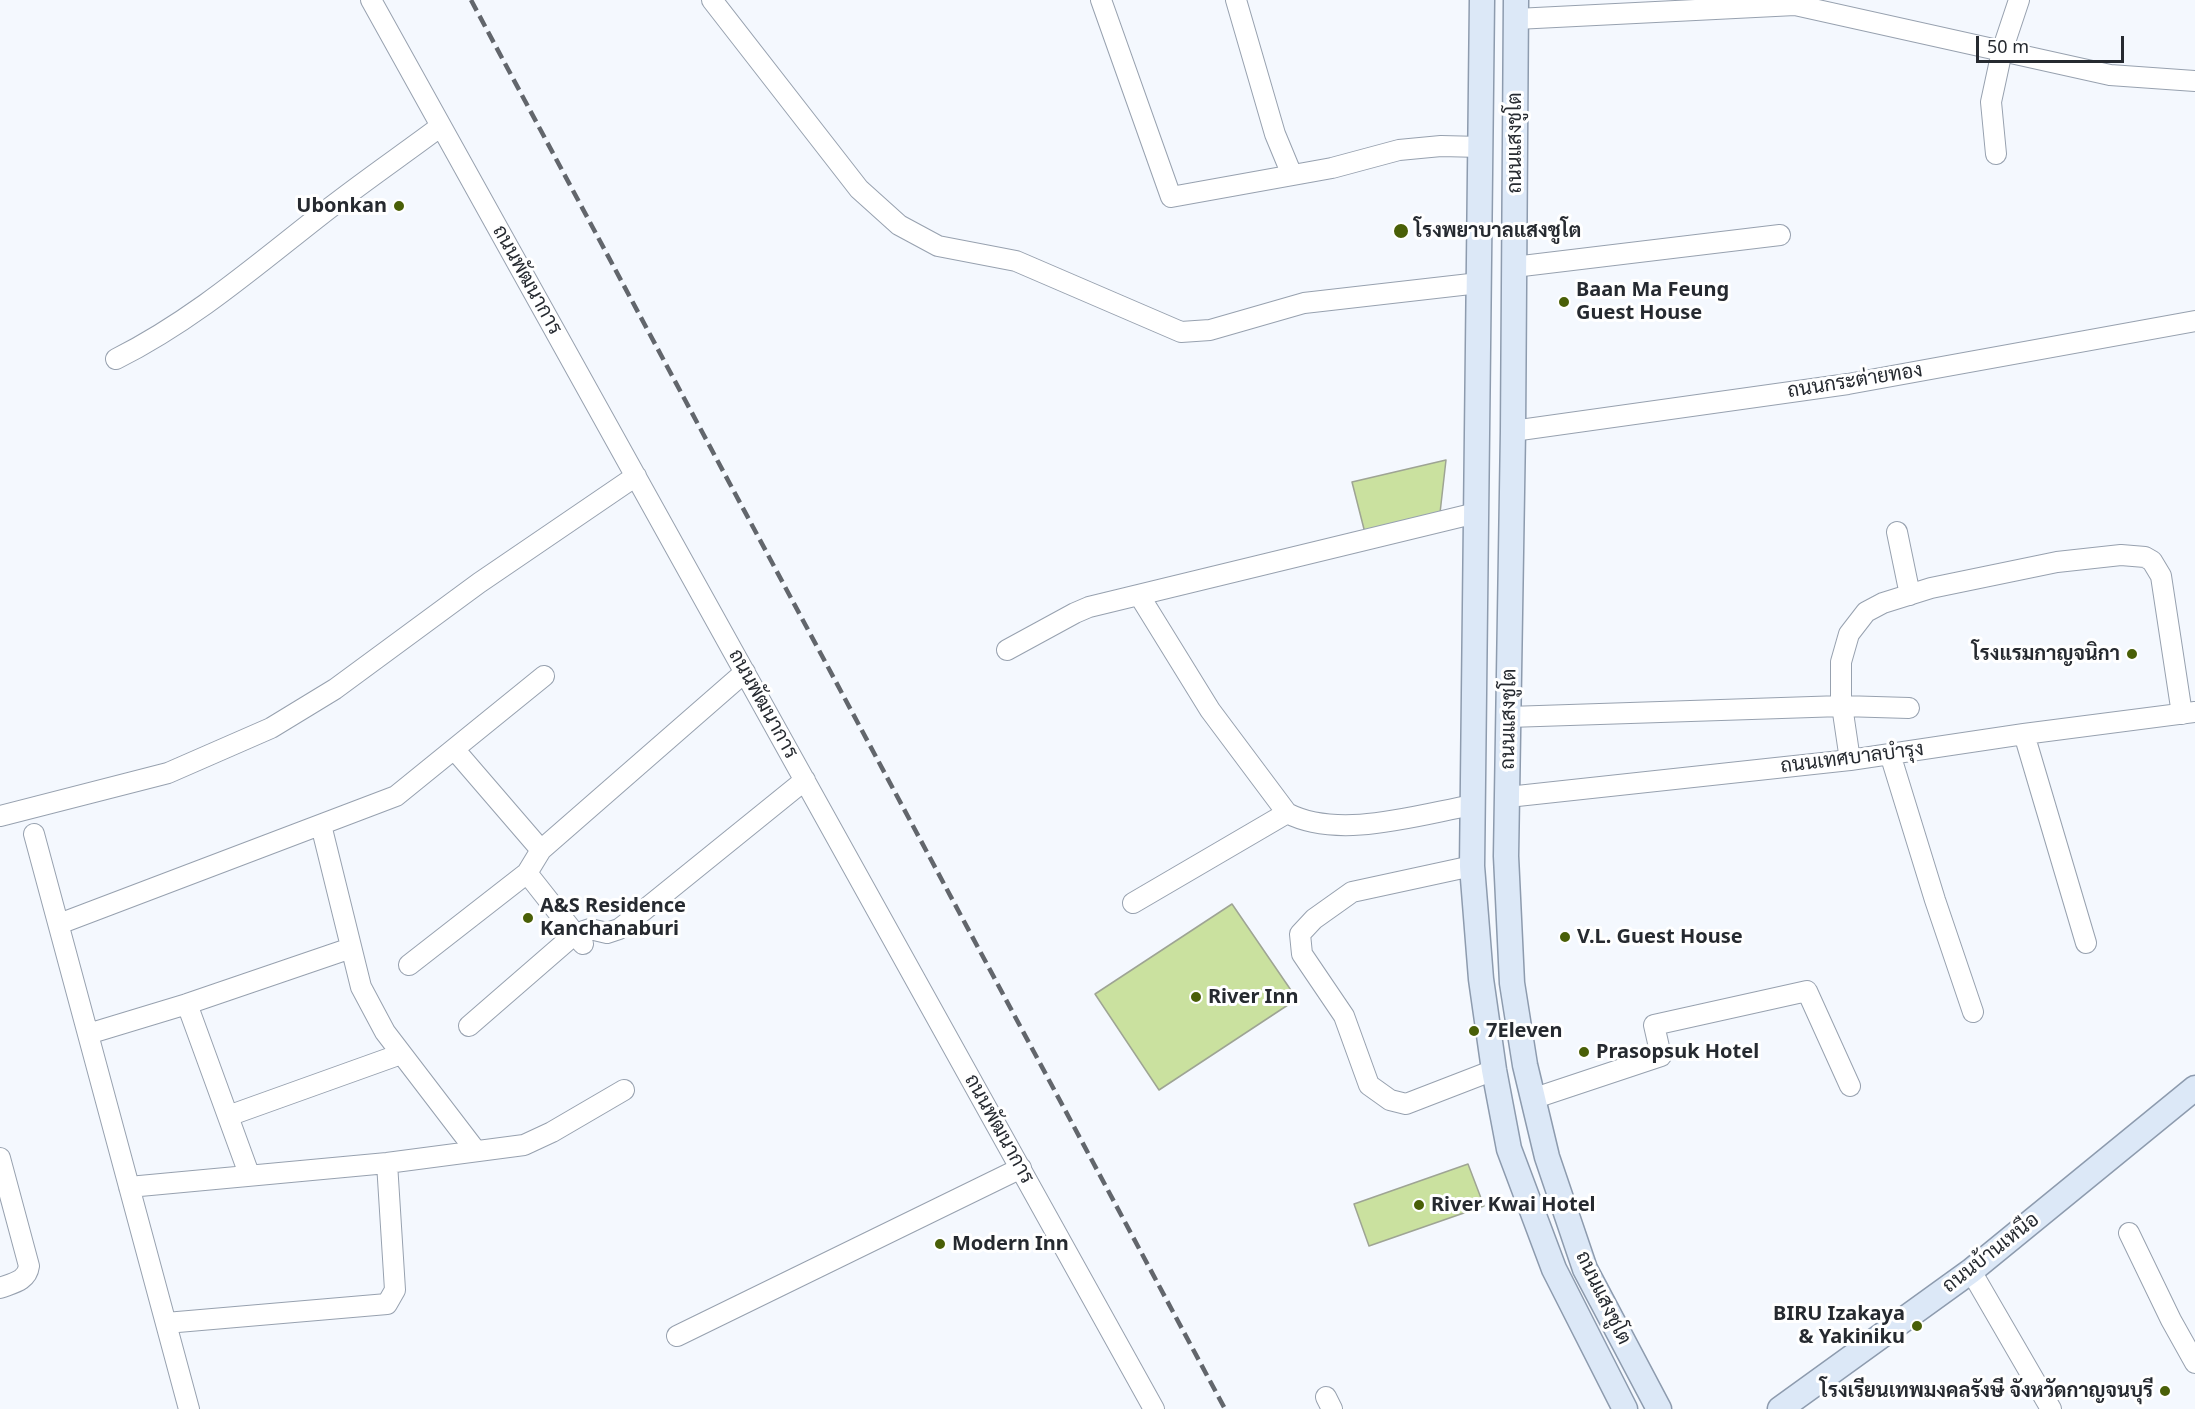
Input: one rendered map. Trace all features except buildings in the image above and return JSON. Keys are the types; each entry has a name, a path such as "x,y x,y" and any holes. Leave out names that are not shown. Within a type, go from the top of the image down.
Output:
{"main road":[{"name":"ถนนแสงชูโต","path":"1482,0 1472,866 1480,979 1509,1149 1550,1258 1625,1409"},
{"name":"ถนนแสงชูโต","path":"1516,9 1513,431 1506,856 1512,983 1525,1065 1547,1157 1585,1269 1659,1409"},
{"path":"1494,1070 1525,1065"},
{"name":"ถนนบ้านเหนือ","path":"1780,1409 1971,1271 2195,1088"}],"street":[{"name":"ถนนพัฒนาการ","path":"371,0 1154,1409"},
{"path":"712,0 859,189 899,225 938,246 1016,261 1180,332 1209,330 1304,303 1479,283"},
{"path":"1101,0 1171,198 1332,168 1399,150 1441,146 1481,147"},
{"path":"1236,0 1275,134 1292,175"},
{"path":"1996,154 1991,102 2002,51 2019,0"},
{"path":"1516,9 1796,3 2110,75 2195,81"},
{"path":"116,359 158,337 212,302 332,206 441,126"},
{"path":"1514,267 1780,235"},
{"name":"ถนนกระต่ายทอง","path":"1513,431 1848,384 2195,321"},
{"path":"0,816 168,773 271,728 335,689 479,583 636,476"},
{"path":"1007,650 1089,607 1476,513"},
{"path":"1897,532 1910,595"},
{"path":"1850,760 1842,706 1841,662 1854,625 1866,612 1883,603 1932,588 2057,562 2121,555 2145,557 2152,561 2161,576 2189,713"},
{"path":"1139,595 1210,710 1287,813 1298,819 1323,826 1360,826 1473,805"},
{"path":"409,965 527,873 541,850 745,672"},
{"path":"58,924 396,796 544,676"},
{"path":"1509,717 1842,706 1909,708"},
{"name":"ถนนเทศบาลบำรุง","path":"1508,797 1850,760 2024,734 2189,713"},
{"path":"2024,734 2086,943"},
{"path":"454,749 541,850"},
{"path":"1890,754 1935,900 1973,1012"},
{"path":"469,1026 590,929 607,933 619,929 805,780"},
{"path":"1132,903 1287,813"},
{"path":"321,825 361,987 385,1032 476,1151"},
{"path":"34,834 189,1409"},
{"path":"1472,866 1352,892 1314,919 1300,934 1300,945 1302,954 1344,1016 1370,1085 1390,1100 1406,1104 1494,1070"},
{"path":"527,873 579,940"},
{"path":"88,1034 187,1004 351,948"},
{"path":"1533,1099 1661,1056 1654,1025 1807,992 1850,1086"},
{"path":"187,1004 249,1174"},
{"path":"228,1116 401,1054"},
{"path":"129,1187 249,1174 387,1163 524,1144 552,1132 624,1090"},
{"path":"0,1158 29,1266 28,1274 24,1279 0,1288"},
{"path":"166,1323 387,1304 395,1290 387,1163"},
{"path":"677,1336 1021,1168"},
{"path":"2129,1233 2171,1320 2195,1363"},
{"path":"1971,1271 2051,1409"}],"railway":[{"path":"471,0 1225,1409"}],"place":[{"name":"Ubonkan","path":"399,206"},
{"name":"โรงพยาบาลแสงชูโต","path":"1401,231"},
{"name":"Baan Ma Feung Guest House","path":"1564,302"},
{"name":"โรงแรมกาญจนิกา","path":"2132,654"},
{"name":"A&S Residence Kanchanaburi","path":"528,918"},
{"name":"V.L. Guest House","path":"1565,937"},
{"name":"River Inn","path":"1196,997"},
{"name":"7Eleven","path":"1474,1031"},
{"name":"Prasopsuk Hotel","path":"1584,1052"},
{"name":"River Kwai Hotel","path":"1419,1205"},
{"name":"Modern Inn","path":"940,1244"},
{"name":"BIRU Izakaya & Yakiniku","path":"1917,1326"},
{"name":"โรงเรียนเทพมงคลรังษี จังหวัดกาญจนบุรี","path":"2165,1391"}]}
